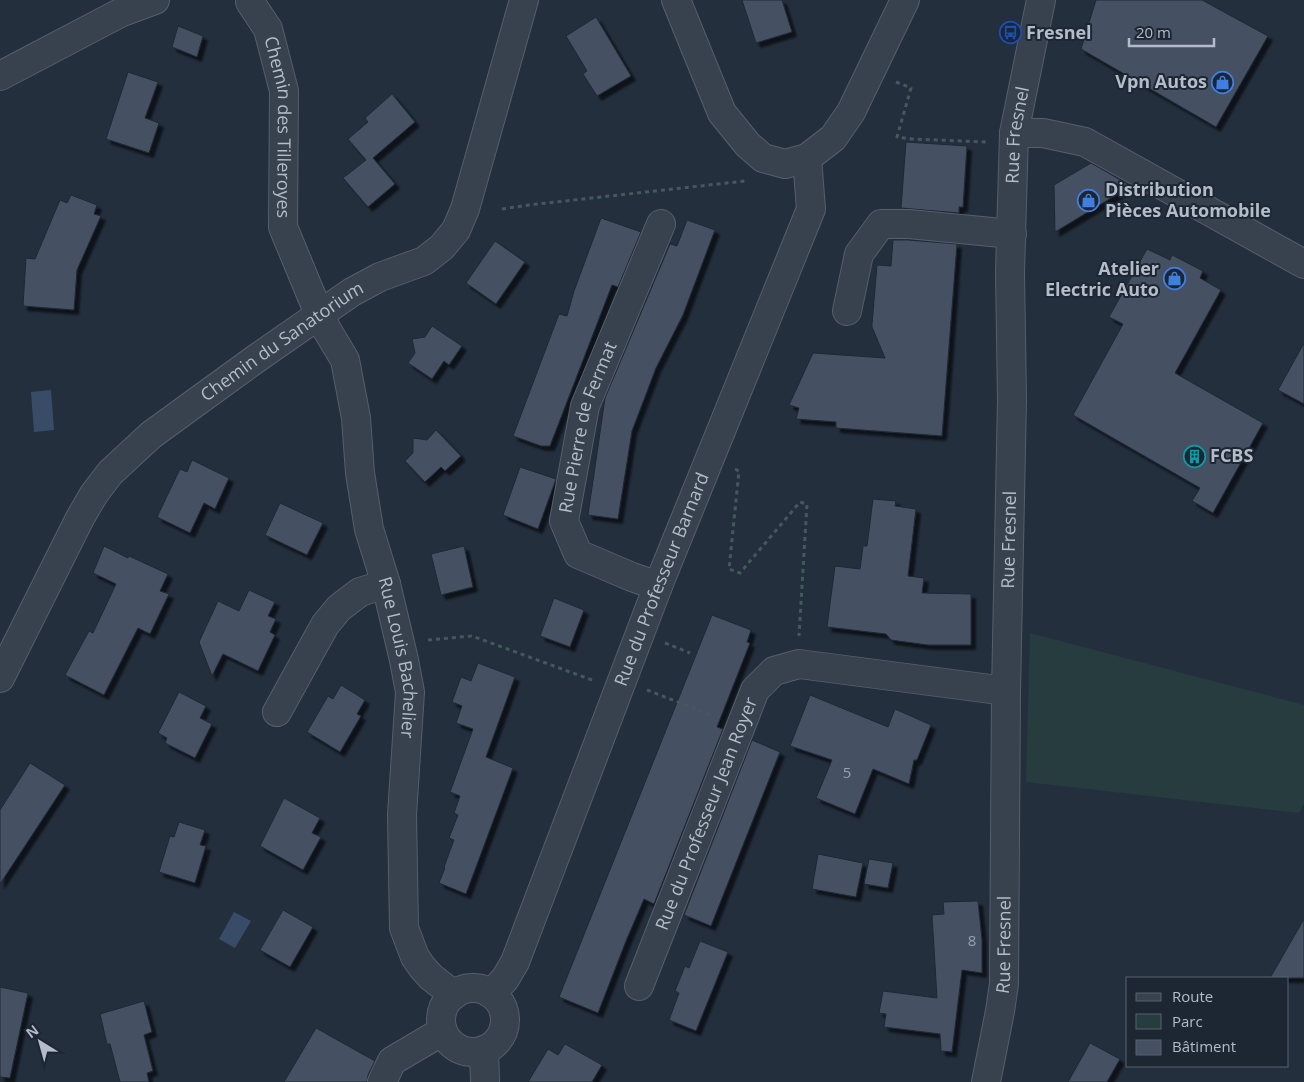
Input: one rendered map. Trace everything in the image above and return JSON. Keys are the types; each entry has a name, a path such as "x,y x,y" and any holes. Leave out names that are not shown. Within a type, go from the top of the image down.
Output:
{"street":[{"path":"0,76 120,13 155,0"},
{"name":"Chemin du Sanatorium","path":"0,678 7,648 80,518 94,494 110,473 124,459 151,435 319,314 352,292 380,277 424,261 442,247 456,230 465,209 524,0"},
{"path":"676,0 722,113 748,145 763,158 785,164 807,158 833,138 851,112 905,0"},
{"name":"Rue Fresnel","path":"986,1082 1004,984 1006,691 1012,400 1010,273 1014,138 1041,0"},
{"name":"Chemin des Tilleroyes","path":"249,1 268,29 284,90 283,227 319,314"},
{"path":"1014,138 1043,133 1085,142 1304,264"},
{"name":"Rue du Professeur Barnard","path":"491,994 506,979 516,962 658,586 811,209 807,158"},
{"name":"Rue Pierre de Fermat","path":"658,586 578,554 564,521 585,406 661,224"},
{"path":"847,311 859,254 881,224 909,224 1012,234"},
{"name":"Rue Louis Bachelier","path":"319,314 345,360 356,418 360,473 369,529 386,584 410,692 402,814 404,928 415,957 422,967 431,977 454,995"},
{"path":"277,712 325,625 339,608 360,592 386,584"},
{"name":"Rue du Professeur Jean Royer","path":"639,986 755,690 774,671 798,664 1006,691"},
{"path":"472,988 482,989 491,994 498,1000 503,1009 505,1019 504,1028 499,1038 493,1045 484,1050 474,1052 455,1046 443,1031 441,1021 447,1002 462,990 472,988"},
{"path":"382,1082 392,1061 443,1031"},
{"path":"484,1050 484,1082"}],"path":[{"path":"891,80 911,88 897,137 929,140 1014,138"},
{"path":"502,210 529,205 751,180"},
{"path":"733,468 739,470 728,569 740,573 800,502 807,504 798,664"},
{"path":"443,638 472,636 592,680"},
{"path":"662,642 690,653"},
{"path":"645,689 711,715"}],"green space":[{"path":"1030,633 1304,705 1304,803 1299,813 1026,782"}],"water":[{"path":"51,390 54,430 34,432 31,392"},
{"path":"234,912 251,921 235,948 219,939"}],"building":[{"path":"742,0 782,0 792,32 756,43"},
{"path":"1096,0 1202,0 1268,36 1216,127 1081,49"},
{"path":"596,17 631,76 597,96 583,74 587,71 566,36"},
{"path":"178,26 203,36 197,57 172,47"},
{"path":"128,72 158,82 145,118 159,123 149,153 106,139"},
{"path":"392,94 415,122 373,158 395,184 368,207 343,178 366,160 348,139 368,122 365,118"},
{"path":"906,142 967,146 963,207 959,207 959,213 901,208"},
{"path":"1091,163 1131,186 1055,232 1054,185"},
{"path":"71,195 97,205 94,214 101,216 77,270 74,310 23,306 26,258 35,259 60,200 67,203"},
{"path":"601,218 641,232 618,287 612,285 550,446 541,446 513,436 559,314 567,316 574,291"},
{"path":"687,220 715,230 683,315 656,368 632,431 618,519 588,515 605,398 670,244 677,246"},
{"path":"893,240 957,244 942,436 836,428 836,422 796,419 799,408 789,405 813,353 885,358 872,324 877,265 891,266"},
{"path":"495,241 525,262 496,304 466,283"},
{"name":"FCBS","path":"1147,249 1170,260 1172,255 1203,271 1200,278 1221,290 1175,373 1263,423 1213,513 1192,501 1200,488 1073,415 1123,324 1109,317"},
{"path":"432,326 462,346 449,365 444,361 432,379 408,363 415,353 412,339 425,337"},
{"path":"1304,343 1304,404 1278,390"},
{"path":"436,430 461,456 445,471 441,467 425,482 405,461 413,453 413,438 427,440"},
{"path":"192,460 229,478 215,509 204,503 190,533 157,517 180,469 187,472"},
{"path":"520,467 556,479 538,529 503,515"},
{"path":"873,499 896,501 895,506 916,509 908,576 924,578 922,593 971,594 971,645 928,645 891,640 886,634 827,627 835,566 860,569 863,546 867,546"},
{"path":"280,503 323,523 307,555 265,535"},
{"path":"104,546 168,574 160,591 169,594 150,634 138,628 104,695 65,675 89,631 93,633 116,584 93,573"},
{"path":"464,546 473,587 441,595 431,554"},
{"path":"249,590 275,602 268,616 276,619 270,632 275,635 258,671 223,654 212,676 199,642 218,601 239,611"},
{"path":"554,598 584,610 570,647 540,636"},
{"path":"712,615 751,630 747,642 750,643 717,727 723,729 654,904 644,899 598,1013 559,997"},
{"path":"478,663 515,677 486,757 513,768 466,894 439,883 454,840 449,838 458,815 454,813 460,796 450,792 473,729 456,723 462,706 452,702 461,677 471,681"},
{"path":"341,685 365,700 357,714 361,716 340,752 307,732 328,696 333,699"},
{"path":"179,692 206,706 200,718 212,724 195,758 165,743 167,738 158,733"},
{"path":"810,695 888,727 895,709 931,725 917,760 914,760 909,784 873,769 855,814 816,798 832,760 790,746"},
{"path":"752,740 780,752 711,926 684,915"},
{"path":"30,763 65,785 0,884 0,810"},
{"path":"284,798 320,818 312,833 321,837 303,870 260,846"},
{"path":"179,822 205,830 200,845 206,846 195,883 159,872 170,836 174,837"},
{"path":"818,854 863,863 856,897 812,889"},
{"path":"869,859 893,863 888,888 864,884"},
{"path":"978,901 982,940 982,973 962,970 952,1052 941,1051 940,1034 884,1027 886,1014 879,1013 883,991 937,998 932,915 944,914 943,902"},
{"path":"283,910 313,927 290,967 260,950"},
{"path":"1304,919 1304,978 1271,977"},
{"path":"700,941 728,952 696,1031 669,1020 679,993 675,991 685,966 689,968"},
{"path":"0,987 28,993 10,1078 0,1077"},
{"path":"144,1001 152,1032 144,1035 153,1071 147,1073 149,1082 120,1082 110,1044 107,1044 100,1014"},
{"path":"316,1028 375,1061 368,1075 367,1082 284,1082"},
{"path":"1090,1043 1120,1059 1107,1082 1068,1082"},
{"path":"565,1044 602,1065 592,1082 528,1082 548,1049 558,1055"}],"place":[{"name":"Fresnel","path":"1010,33"},
{"name":"Vpn Autos","path":"1223,82"},
{"name":"Distribution Pièces Automobile","path":"1089,200"},
{"name":"Atelier Electric Auto","path":"1175,279"},
{"name":"FCBS","path":"1194,456"}]}
